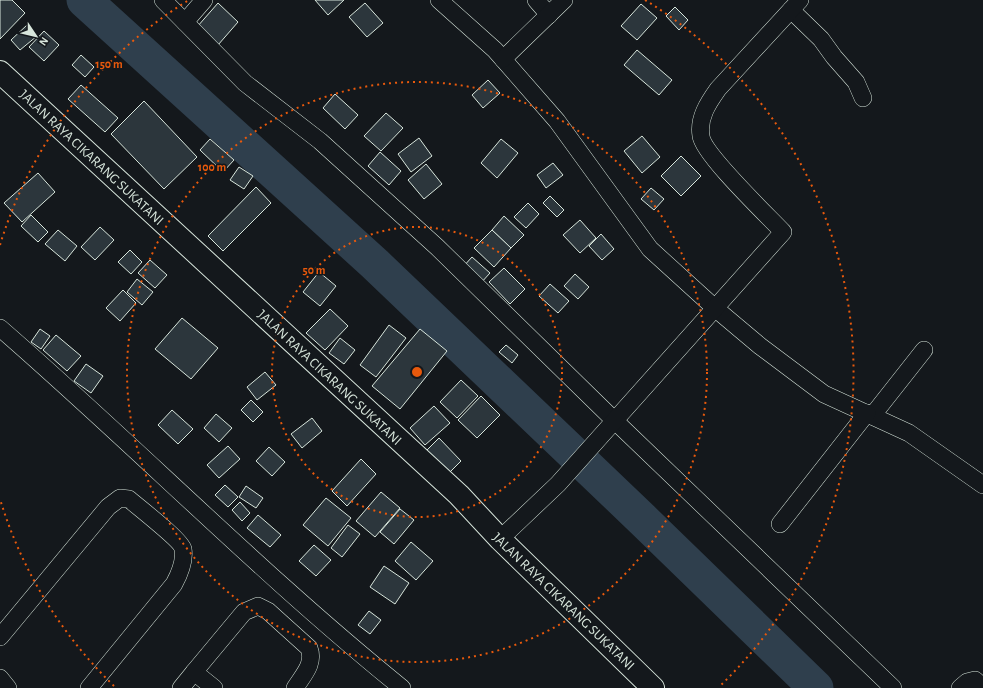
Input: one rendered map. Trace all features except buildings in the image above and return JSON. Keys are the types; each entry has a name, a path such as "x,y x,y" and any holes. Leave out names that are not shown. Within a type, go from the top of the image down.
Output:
{"main road":[{"name":"JALAN RAYA CIKARANG SUKATANI","path":"0,72 458,495 500,539 653,688"}],"street":[{"path":"163,0 245,83 320,141 437,247 614,420 893,688"},
{"path":"184,22 204,0"},
{"path":"440,0 503,59 557,121 650,250 716,309 760,346 824,394 909,432 983,485"},
{"path":"536,0 549,15"},
{"path":"503,59 564,0"},
{"path":"500,539 558,484 614,420 716,309 783,232 716,161 701,138 701,122 707,104 718,89 795,5 834,57 856,82 863,98"},
{"path":"0,328 221,530 363,656 402,688"},
{"path":"780,524 924,350"},
{"path":"0,637 108,507 120,498 128,500 183,547 184,558 174,584 89,688"},
{"path":"181,688 244,612 258,606 268,611 310,648 312,656 310,664 295,688"},
{"path":"194,672 214,688"},
{"path":"0,678 8,688"},
{"path":"960,688 971,680 975,680 983,687"}],"waterway":[{"path":"84,0 375,264 642,519 816,688"}]}
